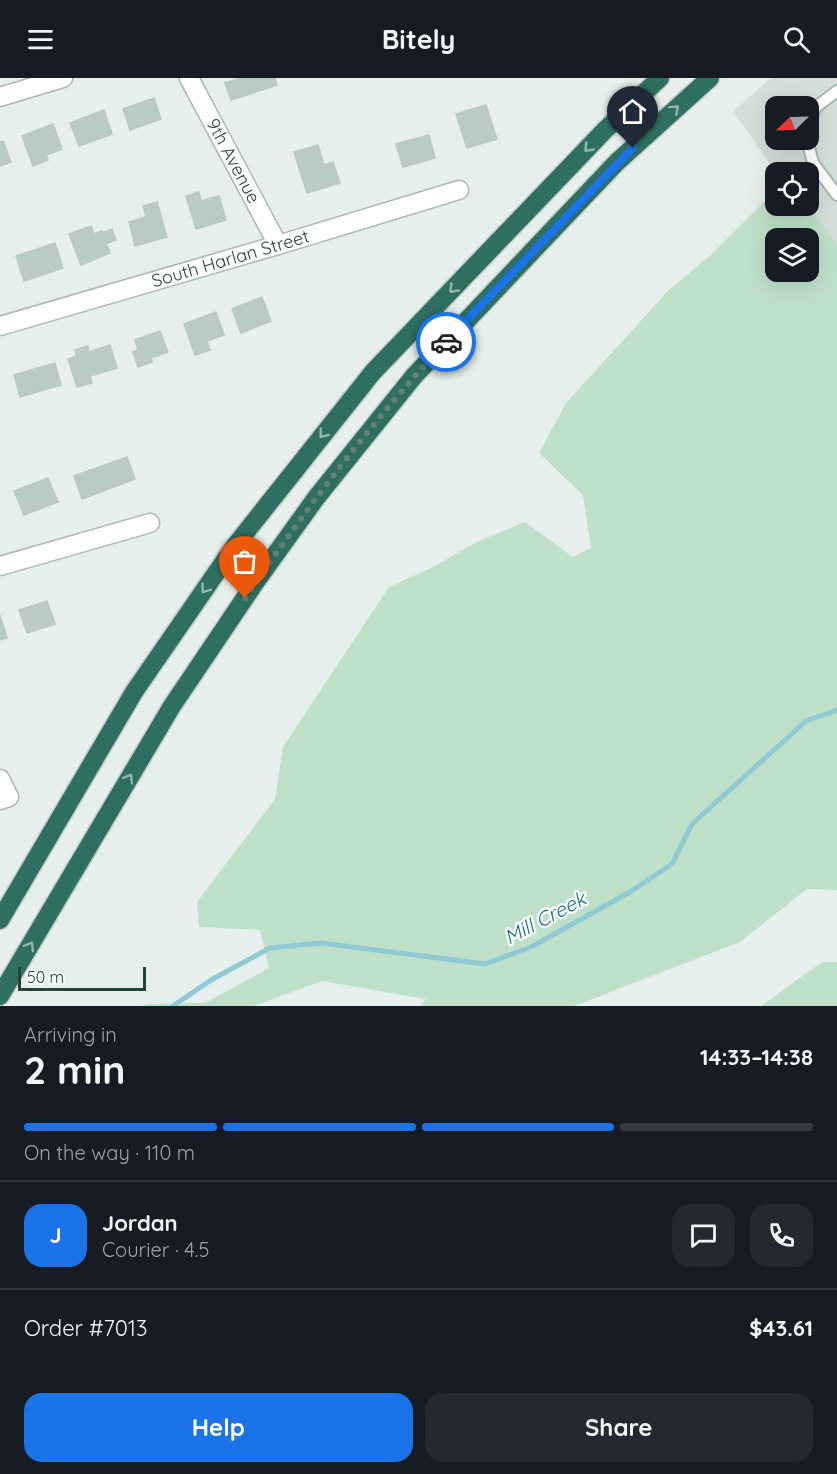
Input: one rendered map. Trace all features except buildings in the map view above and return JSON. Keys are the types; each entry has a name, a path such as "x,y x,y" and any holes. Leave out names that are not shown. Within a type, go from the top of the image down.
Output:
{"highway":[{"path":"0,920 134,692 234,547 373,372 605,130 660,78"},
{"path":"0,996 172,706 257,580 316,498 422,368 617,162 710,78"}],"street":[{"path":"0,97 63,78"},
{"name":"9th Avenue","path":"189,78 278,245"},
{"name":"South Harlan Street","path":"0,326 459,190"},
{"path":"0,566 150,523"},
{"path":"0,779 5,798"}],"lane":[{"path":"819,105 837,91"},
{"path":"810,150 813,163 837,195"}],"shaded area":[{"path":"771,78 837,78 837,261 819,235 819,228 814,228 806,216 819,216 819,162 769,162 733,111"}],"green space":[{"path":"765,201 765,216 814,216 837,244 837,890 807,889 740,942 574,1006 420,1006 426,999 322,981 253,1006 143,1006 147,1004 205,1003 269,968 260,930 199,927 197,902 275,799 283,747 389,587 431,568 477,542 525,522 573,557 591,548 583,495 539,453 566,403 668,291 712,254"},
{"path":"822,962 837,962 837,1006 761,1006"}],"waterway":[{"name":"Mill Creek","path":"173,1006 211,980 270,948 321,943 485,964 531,947 630,892 672,864 692,824 806,721 837,710"}],"way so far":[{"path":"245,598 316,498 414,376 446,342"}],"route":[{"path":"446,342 617,162 633,148"}]}
